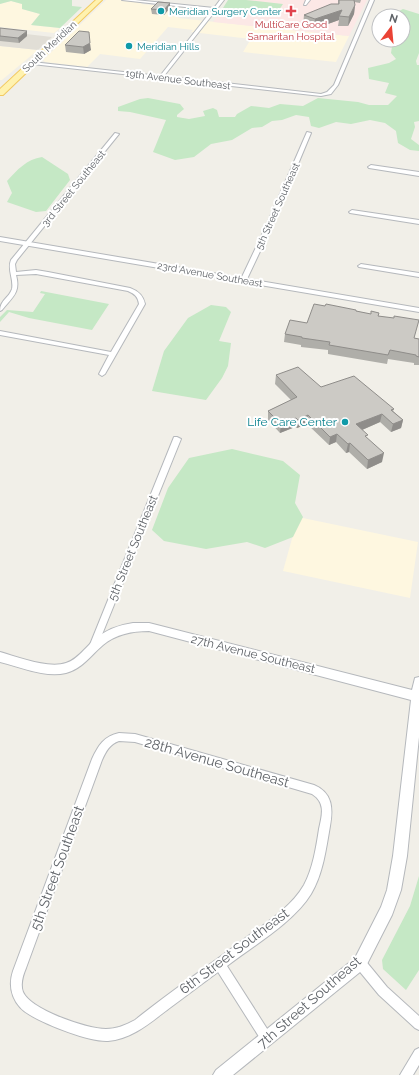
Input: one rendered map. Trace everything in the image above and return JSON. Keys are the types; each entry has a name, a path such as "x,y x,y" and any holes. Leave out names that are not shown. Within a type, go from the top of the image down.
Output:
{"main road":[{"name":"South Meridian","path":"0,93 99,0"}],"street":[{"path":"124,0 215,9"},
{"path":"161,77 222,0"},
{"name":"19th Avenue Southeast","path":"32,63 309,95 325,95 332,91 336,85 372,0"},
{"name":"5th Street Southeast","path":"244,279 270,224 309,133"},
{"name":"3rd Street Southeast","path":"0,309 14,290 12,263 117,134"},
{"path":"371,167 419,174"},
{"path":"352,212 419,222"},
{"name":"23rd Avenue Southeast","path":"0,239 244,279 302,291 419,310"},
{"path":"361,266 419,275"},
{"path":"13,274 36,272 130,290 138,294 141,298 142,304 102,374"},
{"path":"0,333 113,354"},
{"name":"5th Street Southeast","path":"0,656 41,667 56,669 66,668 86,657 93,647 178,438"},
{"name":"27th Avenue Southeast","path":"93,647 103,638 118,630 134,626 148,628 417,696"},
{"name":"7th Street Southeast","path":"221,1075 360,963 387,910 394,890 400,856 419,682"},
{"name":"28th Avenue Southeast","path":"109,741 119,736 135,738 309,788 323,797"},
{"name":"5th Street Southeast","path":"109,741 97,759 20,968 16,984 20,999 28,1008 45,1016 94,1033 104,1035 116,1034"},
{"name":"6th Street Southeast","path":"116,1034 139,1024 180,992 220,965 275,924 297,903 306,891 314,876 328,811 327,804 323,797"},
{"path":"360,963 383,991 419,1024"},
{"path":"220,965 267,1039"},
{"path":"406,1075 419,1054"}],"shaded area":[{"path":"106,0 144,0 141,4 185,8 178,18 349,36 336,62 243,52 251,39 191,32 193,30 168,27 140,59 100,54 87,67 45,62 43,60"},
{"name":"MultiCare Good Samaritan Hospital","path":"230,0 367,0 349,36 213,22"},
{"path":"11,1 22,4 22,9 40,14 31,25 60,28 54,33 0,27 0,4"},
{"path":"0,31 52,37 38,50 0,46"},
{"path":"0,46 38,50 2,80 0,80"},
{"path":"298,517 418,542 410,598 283,571"}],"green space":[{"path":"0,0 72,0 72,6 82,7 60,28 31,25 40,14 22,9 22,4 11,1 0,4"},
{"path":"228,0 246,0 283,4 277,13 223,8"},
{"path":"411,12 419,14 419,53 416,61 417,65 419,65 419,121 414,122 415,127 411,139 419,145 419,151 410,150 398,143 396,131 385,123 370,120 351,124 336,122 319,128 311,126 309,117 296,115 282,120 272,121 262,127 252,128 232,140 211,144 194,157 175,160 153,152 166,120 130,112 118,111 118,107 140,99 148,98 180,104 184,109 177,115 177,117 189,119 205,116 203,111 213,108 217,110 219,117 235,117 237,114 251,106 269,108 280,104 303,106 318,98 358,102 369,105 388,105 397,96 385,93 389,83 369,79 368,68 389,63 396,59 391,53 392,48 411,48"},
{"path":"42,157 68,174 70,180 46,211 36,212 7,202 12,193 7,181 27,163"},
{"path":"41,291 109,304 92,330 29,318 9,312 0,322 0,317 7,310 33,312 45,294 40,293"},
{"path":"211,305 226,307 231,312 219,341 231,343 228,366 222,378 206,400 152,391 164,351 188,318"},
{"path":"232,449 283,461 300,475 295,503 303,517 293,537 265,548 247,542 206,549 164,541 152,530 168,488 189,458"},
{"path":"419,876 419,970 406,990 383,969 382,960 410,906"}],"building":[{"path":"339,0 354,0 355,5 349,17 339,16 342,10 315,19 304,15 331,4 339,4"},
{"path":"158,2 170,3 164,10 151,9"},
{"path":"0,28 27,31 18,38 0,36"},
{"path":"79,31 89,32 90,43 83,47 65,45"},
{"path":"314,304 325,306 326,304 371,314 371,311 379,313 378,316 394,318 394,316 419,320 414,338 419,339 419,357 416,355 390,350 388,355 329,345 330,342 285,334 290,320 307,323"},
{"name":"Life Care Center","path":"298,367 321,387 354,376 394,409 391,410 403,420 393,424 382,414 356,424 368,435 365,436 384,453 368,460 350,443 348,444 337,434 330,437 308,415 298,420 296,418 281,424 268,411 297,397 276,375"}],"place":[{"name":"Meridian Surgery Center","path":"161,11"},
{"name":"MultiCare Good Samaritan Hospital","path":"291,11"},
{"name":"Meridian Hills","path":"129,46"},
{"name":"Life Care Center","path":"345,422"}]}
